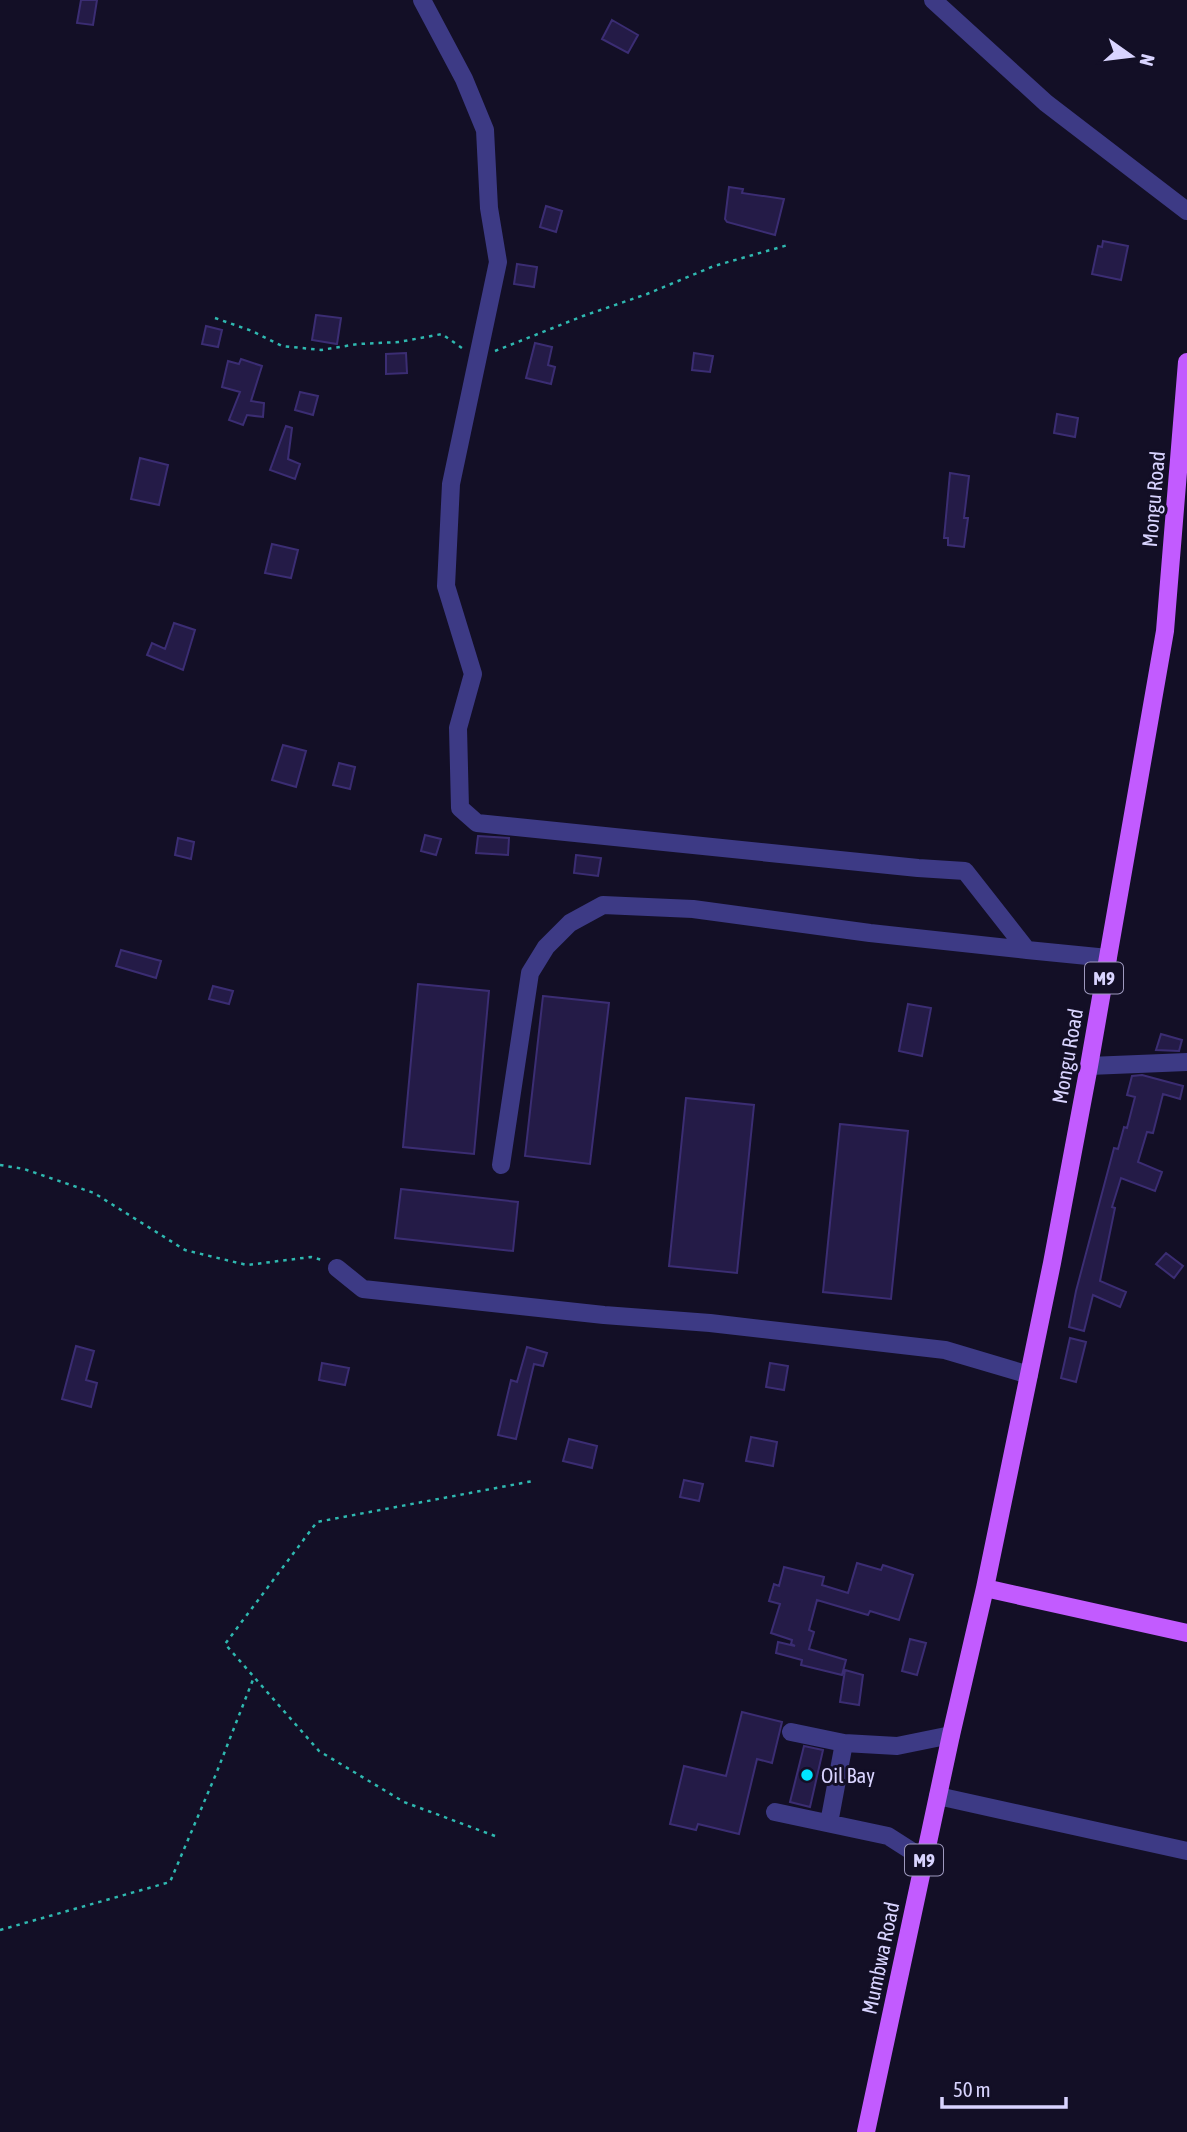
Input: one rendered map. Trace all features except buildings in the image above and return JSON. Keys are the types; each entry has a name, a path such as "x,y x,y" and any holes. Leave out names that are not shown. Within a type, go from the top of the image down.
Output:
{"main road":[{"name":"Mongu Road","path":"985,1588 1089,1066 1165,631 1187,362"},
{"path":"985,1588 1187,1633"},
{"name":"Mumbwa Road","path":"866,2132 985,1588"}],"street":[{"path":"422,0 464,79 485,130 489,208 498,262 451,484 446,586 473,674 458,728 460,808 477,823 918,869 965,871 1027,950"},
{"path":"933,0 1046,103 1187,211"},
{"path":"501,1165 530,974 546,947 570,923 603,905 693,909 870,933 1108,958"},
{"path":"1089,1066 1187,1062"},
{"path":"337,1269 363,1289 604,1315 710,1323 945,1350 1029,1375"},
{"path":"791,1731 844,1743 897,1746 951,1735"},
{"path":"829,1823 844,1743"},
{"path":"938,1796 1187,1851"},
{"path":"775,1812 888,1836 925,1858"}],"path":[{"path":"0,1165 24,1169 93,1193 185,1250 247,1265 311,1256 337,1269"},
{"path":"495,1836 404,1801 319,1751 225,1644 317,1522 533,1482"},
{"path":"0,1930 170,1882 254,1677"}],"place":[{"name":"Oil Bay","path":"807,1775"}]}
